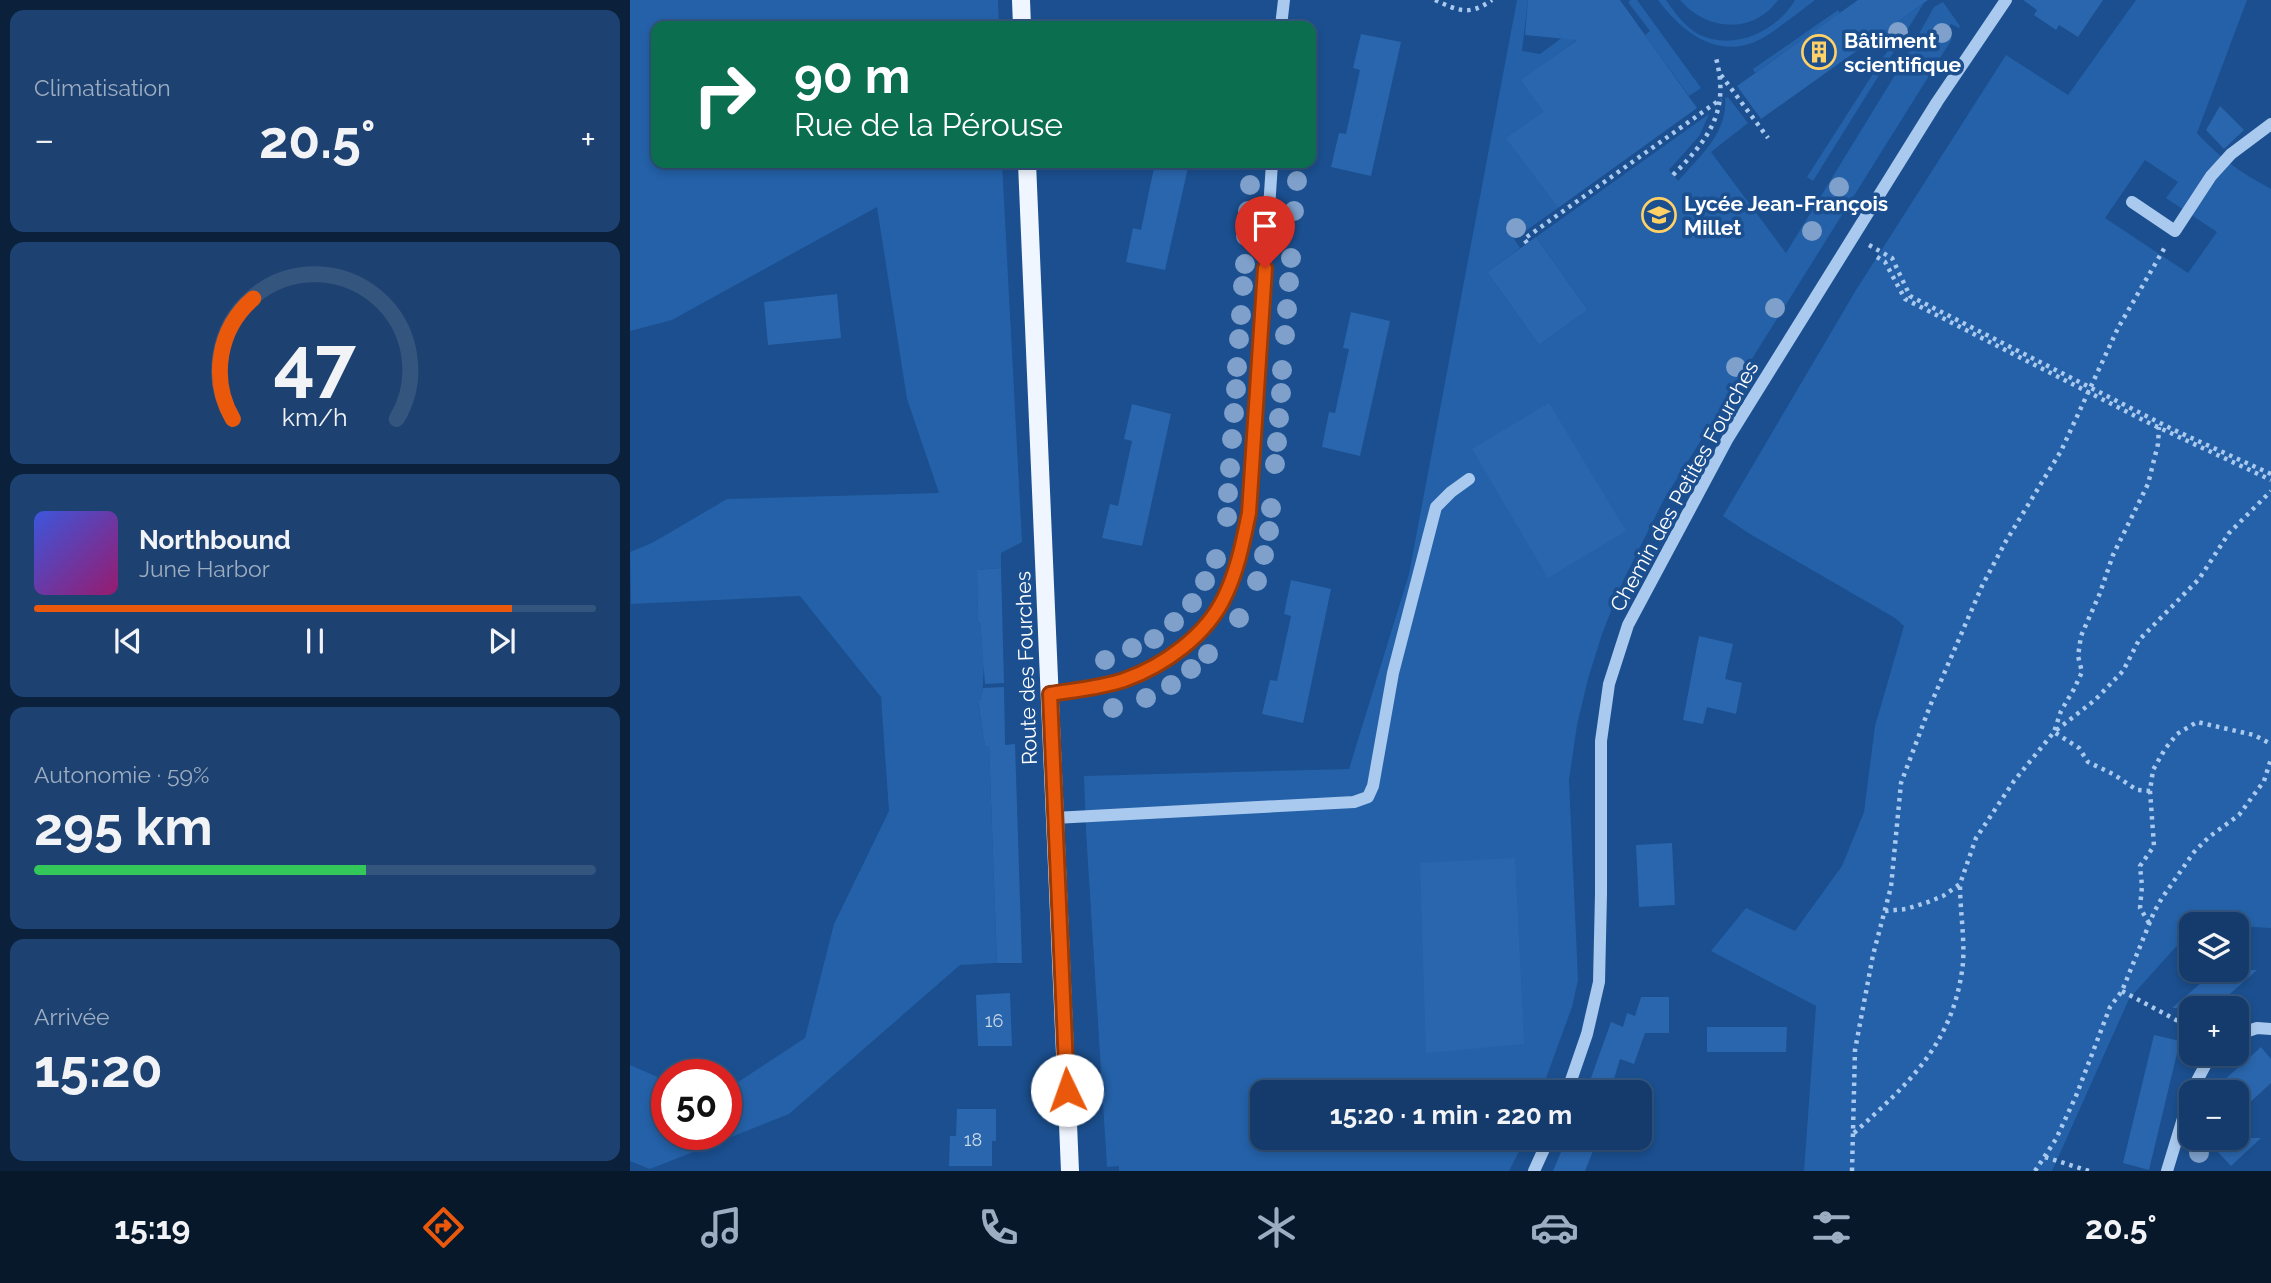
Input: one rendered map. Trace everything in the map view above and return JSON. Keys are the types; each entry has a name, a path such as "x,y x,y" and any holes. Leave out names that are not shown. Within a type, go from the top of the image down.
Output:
{"main road":[{"path":"1021,0 1022,21"},
{"name":"Route des Fourches","path":"1027,168 1070,1171"}],"street":[{"path":"1282,21 1284,0"},
{"name":"Chemin des Petites Fourches","path":"1571,1080 1587,1034 1599,982 1601,741 1609,684 1628,625 1728,438 1937,102 2006,0"},
{"path":"2132,202 2175,231 2211,176 2231,154 2271,124"},
{"path":"1050,694 1124,680 1154,666 1196,635 1224,598 1241,549 1249,513 1272,168"},
{"path":"1054,818 1354,802 1368,797 1373,786 1394,673 1436,507 1469,479"},
{"path":"2249,1031 2271,1029"},
{"path":"2167,1171 2179,1132"},
{"path":"1534,1171 1544,1150"}],"path":[{"path":"1435,0 1466,12 1492,0"},
{"path":"1673,176 1709,135 1718,114 1721,99 1716,58"},
{"path":"1720,74 1768,138"},
{"path":"1527,243 1524,239 1721,99"},
{"path":"1852,1171 1855,1050 1872,955 1891,887 1902,783 1930,706 1982,586 2061,451 2118,328 2175,231"},
{"path":"1853,235 1892,258 1910,296 2159,427 2271,477"},
{"path":"1877,257 1885,262 1905,299 2271,477"},
{"path":"2054,732 2061,711 2082,672 2078,656 2081,636 2113,555 2148,484 2158,444 2159,427"},
{"path":"1854,1133 1916,1073 1937,1045 1955,1000 1962,970 1960,884 1976,838 2014,781 2054,732 2095,700 2123,671 2139,640 2199,579 2229,533 2271,491"},
{"path":"2149,923 2140,908 2140,866 2154,846 2150,791 2153,770 2165,749 2177,734 2197,722 2254,735 2271,744"},
{"path":"2054,732 2079,748 2088,762 2137,790 2150,791"},
{"path":"2035,1171 2056,1139 2076,1097 2110,1007 2122,991 2162,898 2194,852 2239,815 2264,781 2271,759"},
{"path":"1885,911 1906,909 1928,902 1943,896 1960,884"},
{"path":"2122,991 2179,1022"},
{"path":"2045,1157 2089,1171"}],"shaded area":[{"path":"630,0 998,0 999,21 651,21 651,168 1002,168 1022,542 1001,553 1001,568 977,570 978,620 984,665 982,699 978,702 985,745 989,746 997,963 960,965 789,1114 742,1133 742,1079 805,1038 834,924 889,811 881,697 800,596 631,604 630,552 652,543 727,499 939,493 907,399 877,207 672,320 630,331"},
{"path":"1517,0 1528,0 1522,51 1540,54 1591,16 1598,24 1522,80 1543,112 1507,138 1558,208 1514,239 1520,248 1487,272 1539,345 1588,310 1536,237 1709,114 1700,135 1669,170 1678,181 1717,133 1725,111 1725,98 1728,97 1748,123 1711,152 1786,253 1934,7 1943,2 1959,28 1951,24 1944,34 1952,39 1663,501 1624,579 1602,634 1577,725 1569,780 1578,980 1572,1007 1545,1080 1250,1080 1250,1150 1520,1150 1509,1171 1119,1171 1119,1166 1107,1167 1084,776 1349,769 1409,574"},
{"path":"1637,0 1701,88 1689,96 1645,35 1650,31 1628,2"},
{"path":"1658,0 1666,0 1685,24 1700,35 1727,41 1754,35 1766,29 1787,11 1795,0 1815,0 1766,36 1750,44 1735,47 1720,46 1692,34 1668,13"},
{"path":"1680,0 1778,0 1756,19 1729,25 1703,18"},
{"path":"2136,0 2247,0 2197,133 2231,164 2271,189 2271,928 2249,927 2249,912 2179,912 2179,943 2129,999 2052,1171 1804,1171 1816,1006 1711,951 1746,908 1795,931 1842,866 1864,812 1875,726 1904,626 1895,618 1723,516 1856,290 2006,55 2068,95","holes":["2145,160 2178,182 2166,198 2217,232 2188,273 2105,218"]},
{"path":"1924,3 1813,181 1807,177 1892,44 1883,32"},
{"path":"1838,10 1840,13 1755,73 1753,69"},
{"path":"630,1065 651,1074 651,1150 698,1150 650,1169 630,1161"}],"building":[{"path":"1528,0 1620,0 1697,108 1558,208 1506,138 1543,112 1521,80 1577,40 1525,35"},
{"name":"Bâtiment scientifique","path":"1858,0 1928,0 1761,119 1737,86"},
{"path":"2023,0 2103,0 2078,37 2059,25 2056,30 2034,15 2037,10"},
{"path":"1361,34 1401,42 1371,176 1331,167 1339,133 1346,134 1360,70 1353,68"},
{"path":"2220,106 2244,130 2224,149 2206,130"},
{"path":"1154,168 1188,168 1165,270 1126,262 1133,228 1141,230"},
{"path":"1536,237 1588,310 1539,345 1487,272"},
{"path":"837,294 841,338 768,345 764,302"},
{"path":"1351,312 1390,321 1360,456 1322,447 1329,412 1335,413 1349,349 1343,348"},
{"path":"1549,403 1626,531 1548,578 1472,449"},
{"path":"1132,404 1171,414 1142,546 1102,538 1110,504 1118,506 1132,441 1124,439"},
{"path":"1001,568 1004,683 985,684 978,621 977,570"},
{"path":"1291,580 1331,589 1303,723 1262,714 1270,680 1277,681 1291,616 1284,614"},
{"path":"1699,636 1733,644 1725,679 1742,683 1736,714 1707,707 1703,724 1683,720"},
{"path":"1004,687 1005,745 1015,744 1022,963 997,963 989,746 985,746 978,701 981,700 983,688"},
{"path":"1672,843 1675,905 1639,907 1636,845"},
{"path":"1515,858 1524,1044 1426,1053 1420,863"},
{"path":"2202,982 2243,982 2228,996 2186,996"},
{"path":"1010,993 1012,1046 978,1046 976,995"},
{"path":"1641,997 1669,997 1669,1033 1645,1033 1634,1064 1620,1059 1614,1080 1590,1080 1611,1022 1623,1027 1627,1013 1635,1016"},
{"path":"1707,1027 1787,1027 1786,1052 1707,1052"},
{"path":"2154,1035 2179,1041 2149,1170 2123,1163"},
{"path":"2261,1047 2271,1059 2271,1083 2249,1103 2249,1080 2224,1080 2240,1066 2249,1066 2249,1058"},
{"path":"957,1109 996,1109 996,1141 992,1141 992,1166 949,1166 950,1136 956,1136"},
{"path":"2249,1138 2261,1138 2249,1149"},
{"path":"1562,1150 1593,1150 1585,1171 1553,1171"},
{"path":"2216,1150 2248,1150 2231,1166"}],"place":[{"name":"Bâtiment scientifique","path":"1819,52"},
{"name":"Lycée Jean-François Millet","path":"1659,215"}],"route":[{"path":"1067,1090 1050,694 1124,680 1154,666 1196,635 1224,598 1241,549 1249,513 1265,268"}]}
